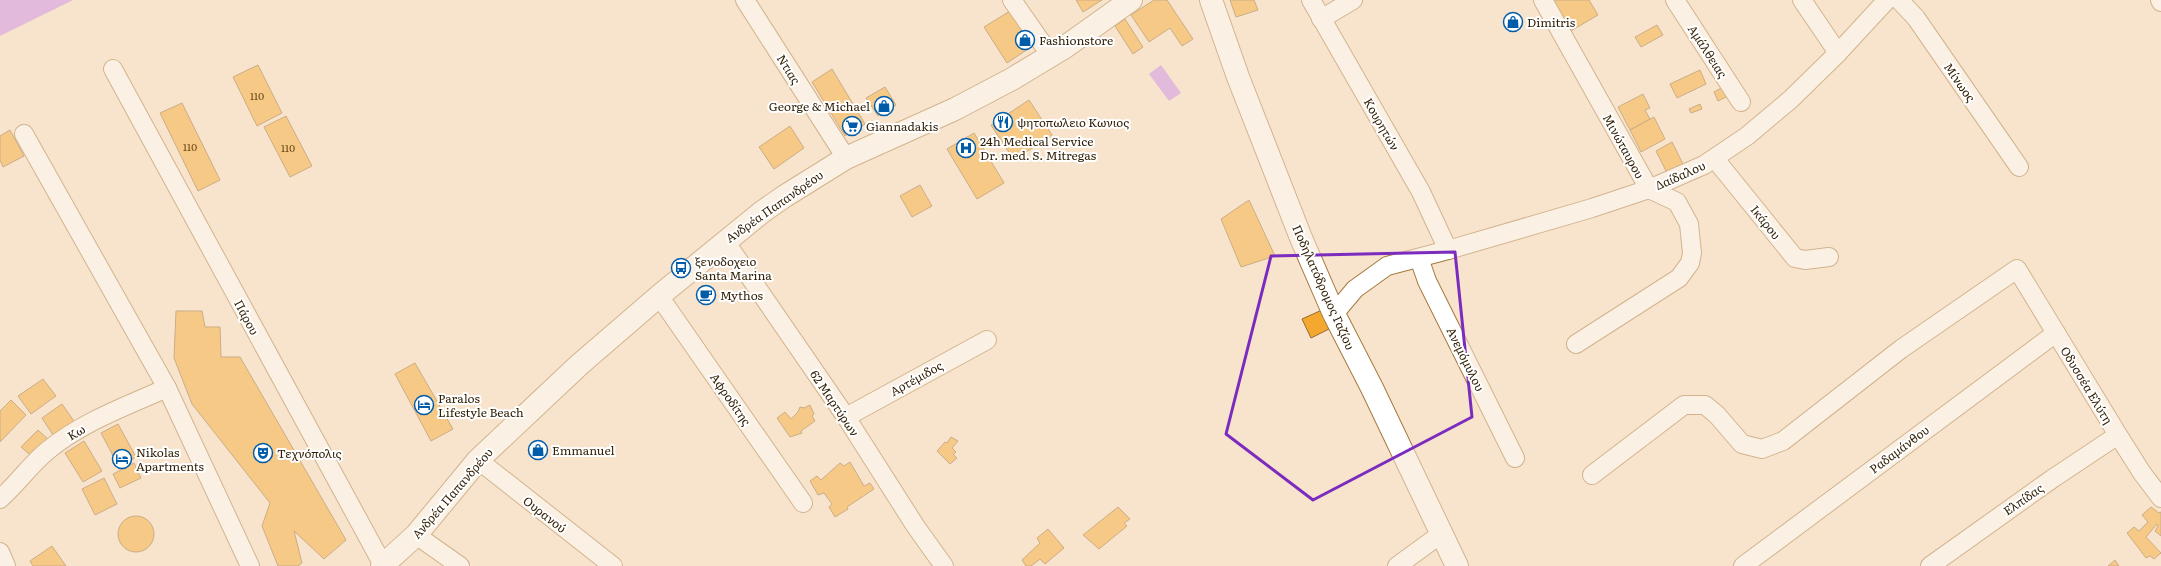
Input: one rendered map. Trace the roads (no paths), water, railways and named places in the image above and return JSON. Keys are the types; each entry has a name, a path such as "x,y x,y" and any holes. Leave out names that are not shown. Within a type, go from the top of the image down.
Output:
{"main road":[{"name":"Ανδρέα Παπανδρέου","path":"382,566 416,535 478,460 580,365 725,241 785,196 846,158 973,100 1051,56 1131,0"},
{"name":"Ποδηλατόδρομος Γαζίου","path":"1211,0 1238,77 1301,238 1334,314 1372,388 1457,566"}],"street":[{"name":"Ντιας","path":"745,0 846,158"},
{"path":"1012,0 1051,56"},
{"name":"Κουρητών","path":"1311,0 1421,192 1448,250"},
{"path":"1321,19 1353,0"},
{"name":"Μινώταυρου","path":"1543,0 1648,189 1677,202 1685,215 1692,243 1690,263 1682,274 1668,286 1576,344"},
{"name":"Αμάλθειας","path":"1675,0 1741,102"},
{"path":"1802,0 1838,53"},
{"name":"Δαίδαλου","path":"1334,314 1355,289 1377,271 1392,264 1448,250 1648,189 1679,178 1715,159 1762,124 1838,53 1887,0"},
{"name":"Μίνωος","path":"1899,0 1916,18 2019,167"},
{"name":"Πάρου","path":"113,69 382,566"},
{"path":"24,134 167,388 250,566"},
{"name":"Ικάρου","path":"1715,159 1795,258 1805,260 1829,257"},
{"name":"62 Μαρτύρων","path":"725,241 846,417 916,527 944,566"},
{"name":"Ανεμόμυλου","path":"1419,258 1427,281 1515,458"},
{"name":"Οδυσσέα Ελύτη","path":"1592,475 1684,405 1704,405 1717,415 1742,444 1762,449 1783,441 1901,349 2017,269 2142,474 2161,498"},
{"name":"Αφροδίτης","path":"659,296 803,503"},
{"name":"Ραδαμάνθου","path":"1743,566 2056,333"},
{"name":"Αρτέμιδος","path":"846,417 987,340"},
{"name":"Κω","path":"0,499 48,450 64,439 101,417 167,388"},
{"name":"Ελπίδας","path":"1930,566 2052,479 2118,435"},
{"name":"Ουρανού","path":"478,460 613,566"},
{"path":"1397,566 1441,534"},
{"path":"416,535 460,566"},
{"path":"0,552 6,566"}],"place":[{"name":"Dimitris","path":"1513,22"},
{"name":"Fashionstore","path":"1025,40"},
{"name":"George & Michael","path":"884,106"},
{"name":"ψητοπωλειο Κωνιος","path":"1003,122"},
{"name":"Giannadakis","path":"852,126"},
{"name":"24h Medical Service Dr. med. S. Mitregas","path":"966,148"},
{"name":"ξενοδοχειο Santa Marina","path":"681,268"},
{"name":"Mythos","path":"706,295"},
{"name":"Paralos Lifestyle Beach","path":"424,405"},
{"name":"Emmanuel","path":"538,450"},
{"name":"Τεχνόπολις","path":"263,453"},
{"name":"Nikolas Apartments","path":"122,459"}]}
